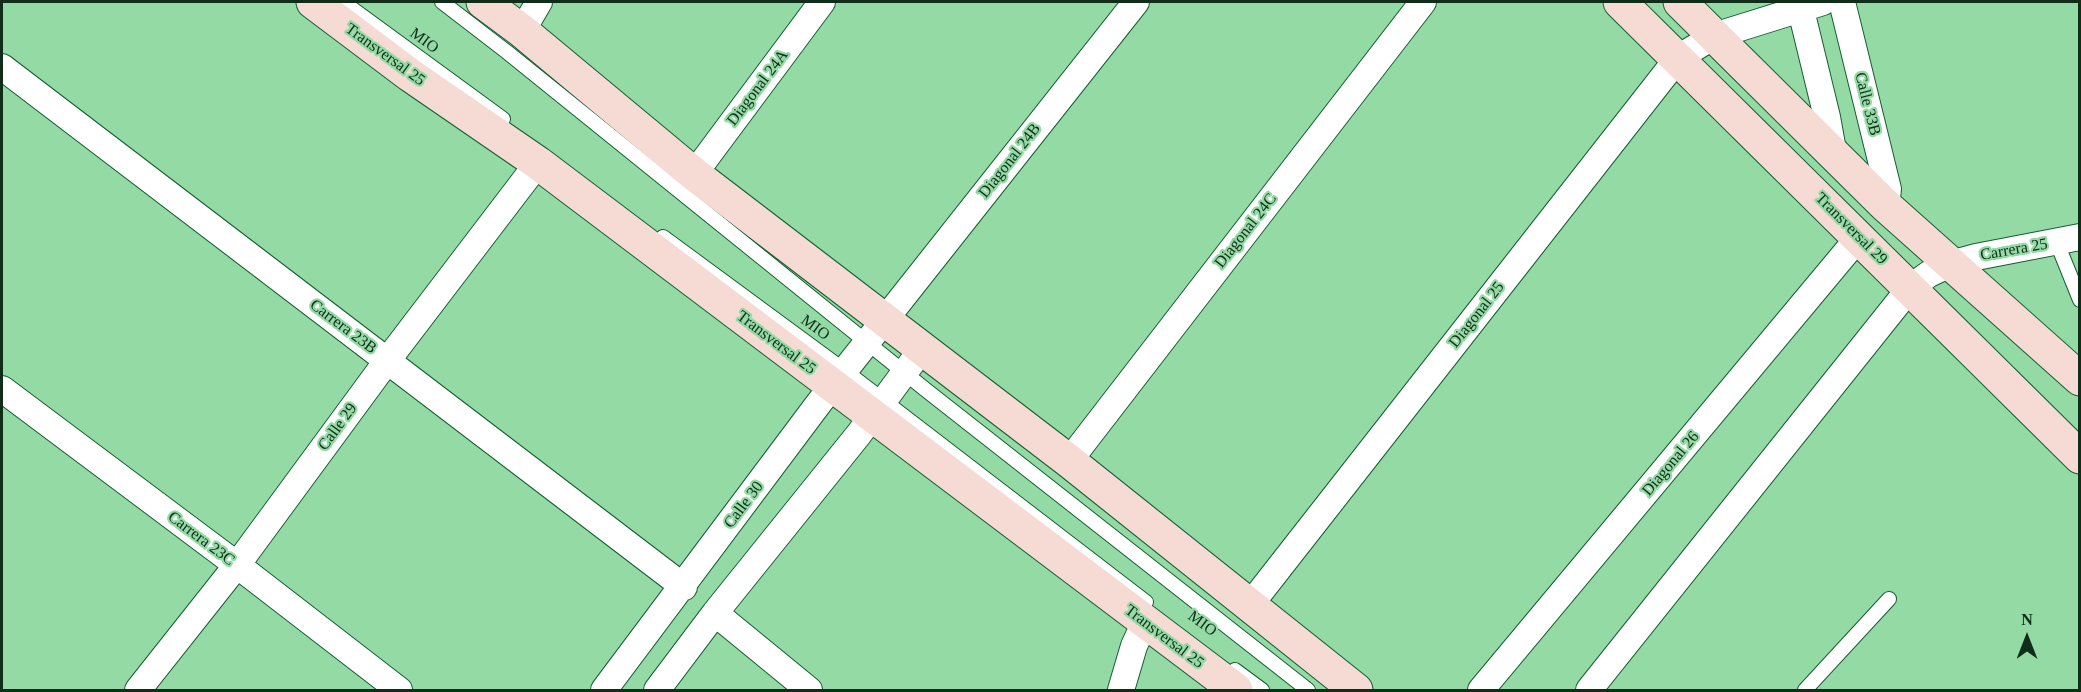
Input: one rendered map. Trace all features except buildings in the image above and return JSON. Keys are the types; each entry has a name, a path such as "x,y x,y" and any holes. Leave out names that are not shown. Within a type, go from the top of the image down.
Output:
{"main road":[{"name":"Transversal 25","path":"312,2 410,75 538,163 839,379 1230,676"},
{"path":"483,2 522,31 913,361 1069,460 1356,690"},
{"name":"Transversal 29","path":"1620,2 2079,457"},
{"path":"1680,2 1886,206 2079,379"}],"street":[{"path":"522,31 539,2"},
{"name":"Diagonal 24A","path":"693,174 822,2"},
{"name":"Diagonal 24B","path":"876,331 1136,2"},
{"name":"Diagonal 24C","path":"1069,460 1424,2"},
{"name":"Calle 33B","path":"1842,2 1888,189 1886,206"},
{"path":"1808,4 1834,156"},
{"name":"Diagonal 25","path":"1250,605 1678,58 1714,36 1808,4"},
{"name":"Carrera 23B","path":"2,67 684,587"},
{"name":"Calle 29","path":"138,690 237,565 387,361 538,163"},
{"name":"Diagonal 26","path":"1481,690 1859,237"},
{"name":"Carrera 25","path":"1950,264 2068,240"},
{"path":"1589,690 1910,288 1929,274 1950,264"},
{"name":"Calle 30","path":"604,690 876,331"},
{"path":"657,690 878,409 913,361"},
{"name":"Carrera 23C","path":"2,389 399,690"},
{"path":"716,613 809,690"},
{"path":"1121,690 1134,646 1152,617"}],"lane":[{"name":"MIO","path":"343,2 515,129"},
{"name":"MIO","path":"442,2 876,331"},
{"name":"MIO","path":"648,226 839,379"},
{"path":"2068,240 2079,300"},
{"name":"MIO","path":"913,361 1308,690"},
{"path":"1805,690 1889,599"},
{"path":"1230,676 1262,690"}]}
